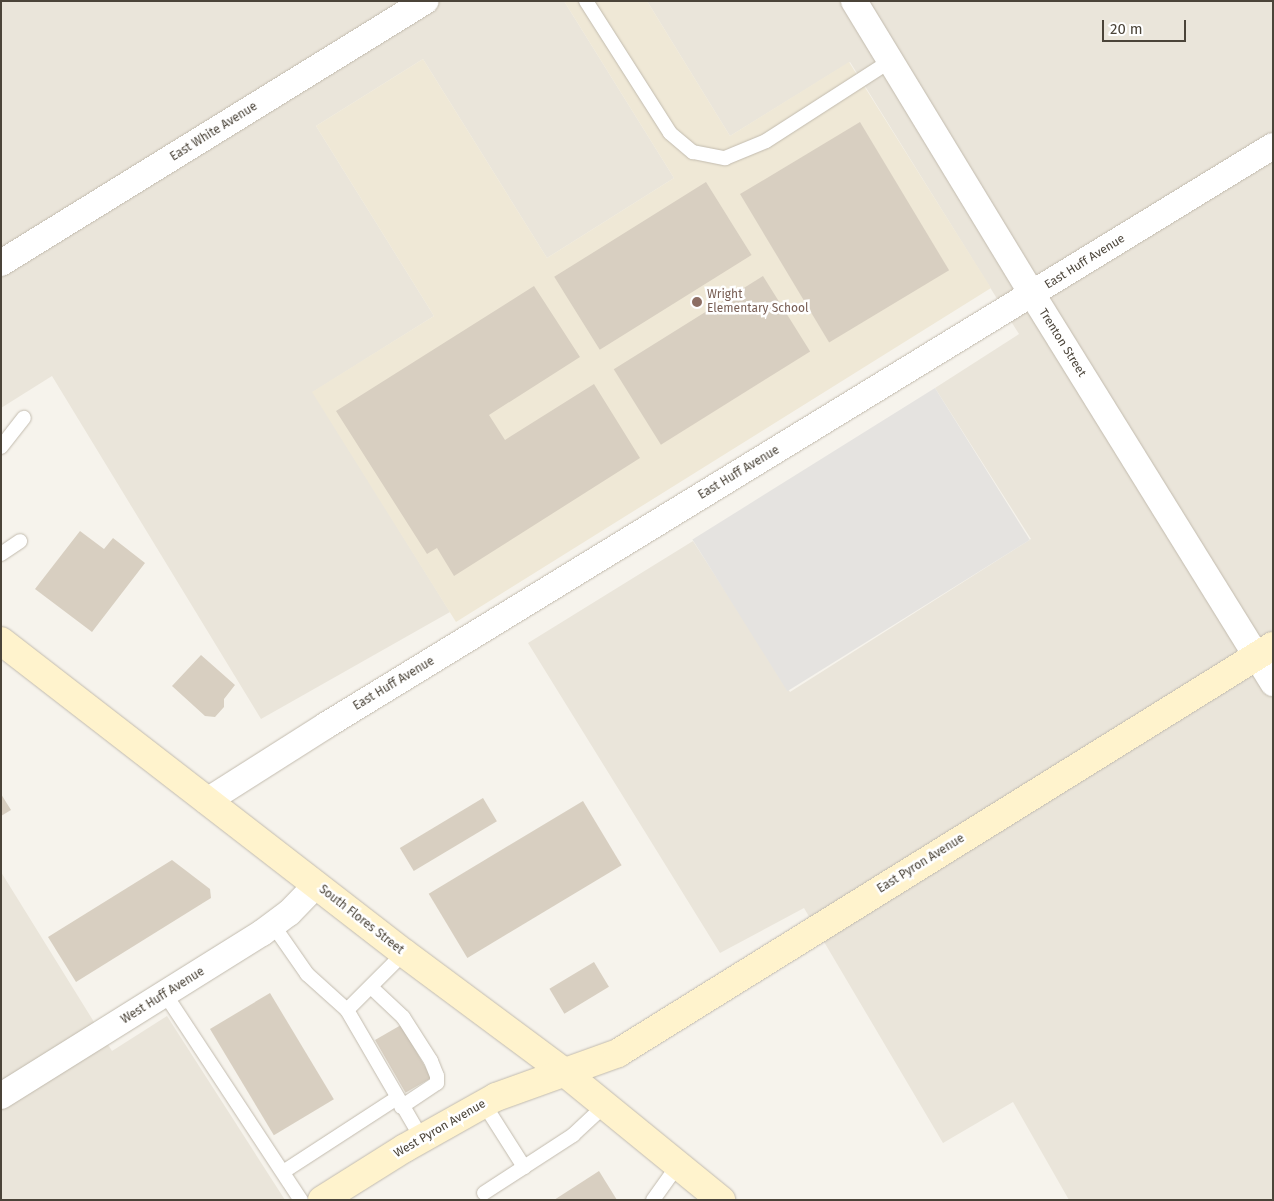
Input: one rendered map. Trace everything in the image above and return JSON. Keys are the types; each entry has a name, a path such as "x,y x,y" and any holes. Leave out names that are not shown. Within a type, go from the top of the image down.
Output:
{"street":[{"name":"East White Avenue","path":"1,262 426,1"},
{"name":"Trenton Street","path":"854,1 1032,294 1264,651 1273,683"},
{"name":"East Huff Avenue","path":"207,801 325,726 1273,146"},
{"name":"South Flores Street","path":"1,641 404,953 564,1072 721,1200"},
{"name":"East Pyron Avenue","path":"564,1072 618,1053 1264,651"},
{"name":"West Huff Avenue","path":"1,1096 273,925 289,913 316,885"},
{"name":"West Pyron Avenue","path":"322,1200 422,1139 496,1097 564,1072"}],"lane":[{"path":"586,1 670,133 693,152 725,158 766,141 890,61"},
{"path":"1,447 24,418"},
{"path":"1,554 20,541"},
{"path":"273,925 306,974 347,1010 399,1103 422,1139"},
{"path":"347,1010 404,953"},
{"path":"283,1172 399,1103 437,1083 437,1076 431,1061 403,1017 371,986"},
{"path":"165,994 301,1200"},
{"path":"484,1104 524,1167"},
{"path":"484,1193 573,1135 604,1106"},
{"path":"653,1200 678,1165"}],"shaded area":[{"path":"1,1 564,1 674,178 547,258 423,59 316,126 434,316 313,392 450,612 261,719 52,376 1,408"},
{"name":"Wright Elementary School","path":"564,1 647,1 730,136 849,62 991,288 456,622 312,392 434,316 316,126 423,59 547,258 674,178"},
{"path":"647,1 1273,1 1273,1200 1069,1200 1013,1102 943,1143 804,908 720,953 528,643 693,541 790,692 1031,539 935,388 1019,334 850,62 730,136"},
{"path":"935,388 1030,540 787,691 692,540"},
{"path":"1,872 112,1051 167,1016 285,1200 1,1200"}],"building":[{"path":"860,122 949,270 829,342 740,194"},
{"path":"706,182 752,255 600,350 554,277"},
{"path":"763,276 810,351 661,445 614,369"},
{"path":"534,286 580,357 489,415 505,440 594,384 640,458 454,576 437,548 427,554 336,411"},
{"path":"80,531 104,549 113,538 145,563 92,632 35,589"},
{"path":"201,655 235,685 224,699 224,707 215,717 205,716 172,686"},
{"path":"1,794 11,810 1,816"},
{"path":"483,798 497,821 414,871 400,848"},
{"path":"583,801 622,865 467,958 429,894"},
{"path":"172,860 210,889 211,898 76,982 48,937"},
{"path":"594,962 609,987 564,1014 549,989"},
{"path":"270,993 334,1099 274,1135 210,1029"},
{"path":"401,1025 432,1078 406,1093 375,1040"},
{"path":"599,1171 617,1200 554,1200"}],"place":[{"name":"Wright Elementary School","path":"697,302"}]}
